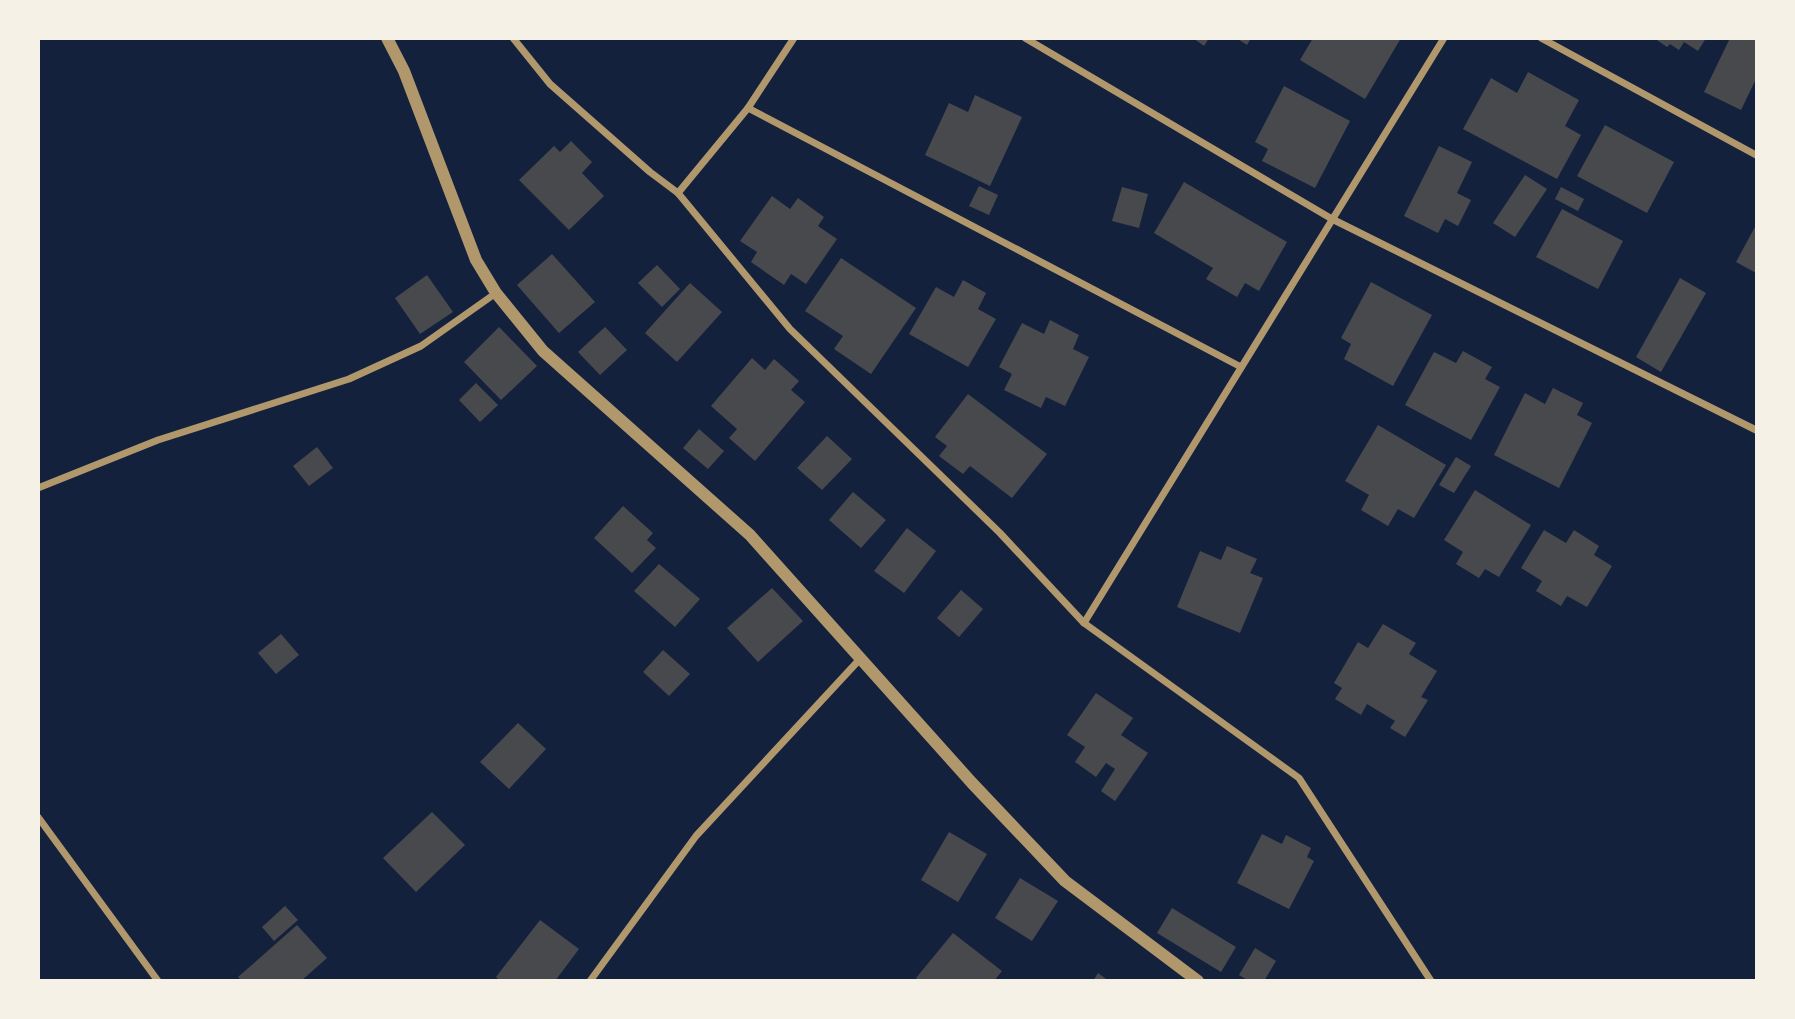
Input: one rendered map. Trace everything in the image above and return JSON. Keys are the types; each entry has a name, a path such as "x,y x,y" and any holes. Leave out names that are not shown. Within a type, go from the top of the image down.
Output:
{"street":[{"path":"387,38 404,71 476,260 496,293 543,351 750,535 972,783 1065,881 1198,981"},
{"path":"513,38 550,84 650,172 678,193 790,329 1000,533 1084,623 1299,778 1431,981"},
{"path":"678,193 748,108 794,38"},
{"path":"1025,38 1332,219 1756,430"},
{"path":"1084,623 1444,38"},
{"path":"1541,38 1756,155"},
{"path":"748,108 1241,367"},
{"path":"38,488 158,439 349,379 421,346 496,293"},
{"path":"590,981 696,836 860,659"},
{"path":"38,817 158,981"}],"building":[{"path":"1193,38 1209,38 1204,46"},
{"path":"1236,38 1251,38 1247,45"},
{"path":"1313,38 1401,38 1365,99 1300,60"},
{"path":"1654,38 1706,38 1698,51 1684,42 1679,50 1670,44 1667,47"},
{"path":"1730,38 1756,38 1756,79 1741,110 1704,92"},
{"path":"1528,72 1579,100 1565,126 1581,135 1557,179 1463,129 1491,78 1517,93"},
{"path":"1284,86 1350,121 1315,188 1262,161 1268,149 1255,142"},
{"path":"975,95 1022,117 990,186 925,155 949,103 968,112"},
{"path":"1605,125 1674,162 1647,213 1577,176"},
{"path":"571,141 592,162 582,173 604,196 569,230 519,180 554,146 560,152"},
{"path":"1439,146 1472,162 1457,193 1471,200 1458,226 1445,219 1438,233 1404,216"},
{"path":"1525,175 1547,189 1515,237 1493,223"},
{"path":"1184,182 1287,242 1259,291 1245,283 1237,297 1206,279 1213,268 1154,233"},
{"path":"979,186 998,195 989,215 969,206"},
{"path":"1122,187 1148,194 1139,228 1112,221"},
{"path":"1561,187 1584,199 1578,211 1555,199"},
{"path":"772,196 790,209 798,198 824,217 818,226 837,239 806,284 791,274 784,285 751,262 757,252 740,241"},
{"path":"1562,209 1623,241 1598,289 1536,257"},
{"path":"1756,225 1756,273 1736,262"},
{"path":"552,254 595,302 559,333 517,285"},
{"path":"841,258 916,308 871,374 834,349 843,336 805,311"},
{"path":"657,265 680,289 662,307 638,283"},
{"path":"427,275 453,312 420,334 395,298"},
{"path":"1680,278 1706,293 1661,372 1636,357"},
{"path":"963,280 986,293 978,309 996,319 968,367 909,334 936,287 954,297"},
{"path":"1371,282 1432,315 1393,386 1344,359 1351,344 1341,338"},
{"path":"690,283 722,312 677,362 645,333"},
{"path":"1050,320 1079,335 1073,349 1089,357 1065,406 1046,397 1041,408 1004,390 1012,374 999,367 1022,323 1044,334"},
{"path":"499,327 537,366 501,400 464,362"},
{"path":"605,327 627,350 600,375 578,352"},
{"path":"1463,351 1492,367 1485,379 1500,387 1471,440 1405,405 1434,352 1456,363"},
{"path":"752,358 765,370 774,359 799,381 791,390 805,402 755,461 729,438 737,429 711,406"},
{"path":"476,383 498,405 480,422 459,400"},
{"path":"1553,388 1583,403 1577,415 1592,423 1559,488 1494,455 1525,393 1545,404"},
{"path":"968,394 1047,454 1012,498 970,466 963,474 939,456 947,446 935,437"},
{"path":"1378,425 1446,465 1414,518 1398,509 1388,526 1361,510 1369,495 1345,481"},
{"path":"699,429 724,451 708,469 683,448"},
{"path":"827,436 852,459 822,490 797,468"},
{"path":"317,447 333,468 309,486 293,466"},
{"path":"1456,457 1471,466 1454,493 1439,485"},
{"path":"1475,490 1531,525 1499,577 1485,569 1479,578 1456,564 1463,552 1444,540"},
{"path":"853,492 886,520 861,548 829,520"},
{"path":"623,506 653,533 647,540 656,548 632,573 594,538"},
{"path":"907,528 936,551 904,593 874,571"},
{"path":"1544,530 1566,543 1574,530 1599,546 1594,555 1612,566 1587,607 1567,596 1561,606 1536,591 1542,581 1521,568"},
{"path":"1227,546 1257,559 1250,573 1263,578 1240,633 1177,607 1200,551 1221,560"},
{"path":"659,564 700,599 675,627 634,591"},
{"path":"772,588 803,621 758,662 727,628"},
{"path":"961,590 983,609 959,637 937,618"},
{"path":"1383,624 1416,643 1409,654 1437,671 1421,697 1428,700 1405,737 1390,728 1395,721 1367,704 1361,715 1335,699 1342,688 1334,683 1358,642 1368,648"},
{"path":"281,634 299,655 276,674 258,653"},
{"path":"663,650 690,674 669,696 643,672"},
{"path":"1096,693 1133,718 1121,735 1148,753 1115,801 1101,791 1115,769 1106,763 1096,777 1075,762 1085,747 1067,735"},
{"path":"518,723 546,749 509,789 480,762"},
{"path":"432,812 465,845 416,892 383,858"},
{"path":"949,832 987,854 958,902 921,880"},
{"path":"1262,834 1282,844 1286,835 1311,848 1307,857 1314,861 1289,909 1237,883"},
{"path":"1020,878 1058,901 1032,941 995,918"},
{"path":"285,906 298,920 274,941 262,927"},
{"path":"1172,908 1236,947 1221,972 1157,933"},
{"path":"540,920 579,949 555,981 500,981 496,977"},
{"path":"297,925 327,958 301,981 242,981 238,977"},
{"path":"953,933 1002,971 994,981 919,981 916,978"},
{"path":"1255,948 1276,961 1264,981 1249,981 1239,975"},
{"path":"1098,973 1109,981 1093,981"}]}
